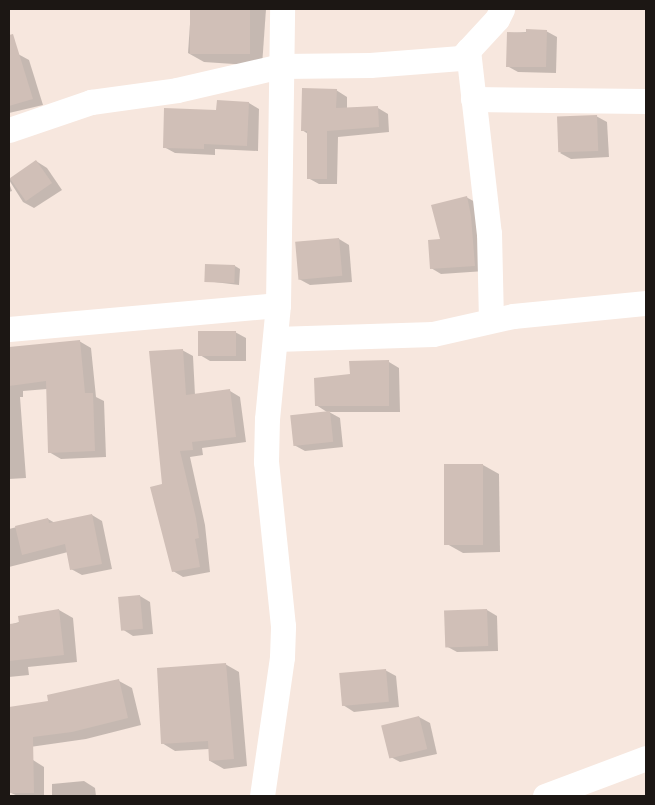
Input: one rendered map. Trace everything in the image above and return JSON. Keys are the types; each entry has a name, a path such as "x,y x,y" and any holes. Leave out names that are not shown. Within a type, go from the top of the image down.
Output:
{"street":[{"path":"262,796 282,657 283,626 266,462 278,305 283,105 281,66 282,9"},
{"path":"9,130 91,102 177,90 281,66 370,65 461,58 497,19 502,9"},
{"path":"468,50 489,233 491,320"},
{"path":"473,99 646,101"},
{"path":"275,339 433,334 491,320 646,303"},
{"path":"9,329 278,305"},
{"path":"544,796 646,758"}],"building":[{"path":"190,9 250,9 250,54 190,54"},
{"path":"526,29 547,30 546,67 506,67 507,32 526,33"},
{"path":"13,34 33,99 9,106 9,35"},
{"path":"302,88 337,89 336,108 378,106 379,127 327,131 327,179 307,179 307,131 301,131"},
{"path":"217,100 249,102 247,146 204,144 204,149 163,148 164,108 216,110"},
{"path":"597,115 598,151 558,152 557,116"},
{"path":"36,160 52,183 26,201 10,178"},
{"path":"467,196 471,216 475,266 430,269 428,240 440,239 431,205"},
{"path":"339,238 342,276 298,280 295,242"},
{"path":"205,264 235,265 234,283 204,282"},
{"path":"198,331 236,331 236,356 198,356"},
{"path":"80,340 85,393 93,393 95,451 48,453 46,381 9,386 9,347"},
{"path":"183,349 186,395 230,389 236,437 192,442 193,450 180,451 196,518 199,538 195,539 200,567 172,572 150,487 162,484 149,351"},
{"path":"389,360 389,406 315,406 314,378 350,374 349,361"},
{"path":"330,411 333,442 293,446 290,415"},
{"path":"444,464 483,464 483,545 444,545"},
{"path":"92,514 102,564 70,570 65,544 22,555 15,526 48,518 49,523"},
{"path":"140,595 143,629 121,631 118,597"},
{"path":"59,609 64,655 9,661 9,624 19,623 18,616"},
{"path":"487,609 488,646 445,647 444,611"},
{"path":"226,663 234,759 209,761 208,741 161,744 157,668"},
{"path":"386,669 389,702 342,706 339,673"},
{"path":"119,679 128,718 72,732 33,737 34,793 10,793 9,707 48,701 47,695"},
{"path":"419,716 427,749 389,758 381,725"}]}
